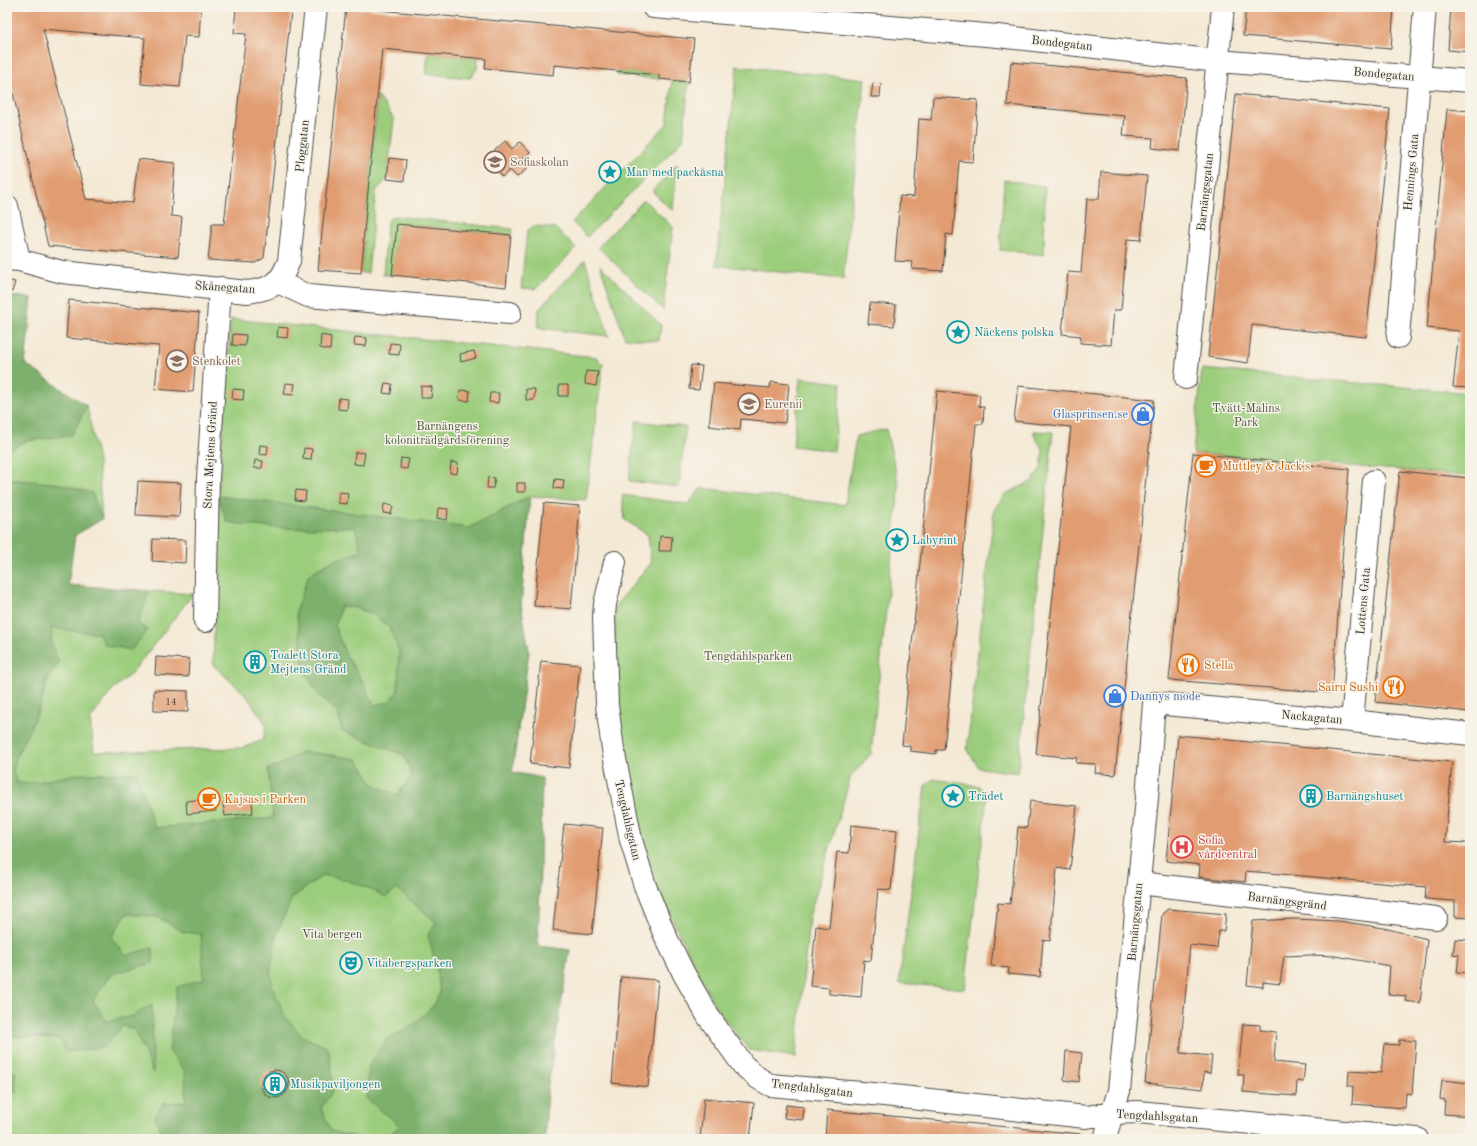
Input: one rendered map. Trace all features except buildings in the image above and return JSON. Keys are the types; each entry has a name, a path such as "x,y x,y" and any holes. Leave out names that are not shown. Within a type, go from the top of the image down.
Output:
{"street":[{"name":"Ploggatan","path":"278,282 284,274 289,261 316,7"},
{"name":"Bondegatan","path":"653,7 721,10 900,29 998,36 1218,61 1470,81"},
{"path":"848,23 862,7"},
{"name":"Barnängsgatan","path":"1186,378 1223,7"},
{"name":"Hennings Gata","path":"1398,337 1425,7"},
{"path":"7,206 13,260"},
{"name":"Skånegatan","path":"13,260 62,272 247,292 265,290 278,282"},
{"path":"278,282 308,296 510,313"},
{"name":"Stora Mejtens Gränd","path":"205,621 208,478 220,288"},
{"name":"Lottens Gata","path":"1352,721 1374,481"},
{"name":"Tengdahlsgatan","path":"615,562 605,604 604,618 607,705 613,749 631,840 645,886 664,932 684,974 708,1016 743,1065 758,1078 770,1085 884,1095 1086,1117 1112,1112 1138,1112 1418,1139"},
{"name":"Barnängsgatan","path":"1105,1139 1119,1091 1147,798 1154,703"},
{"name":"Nackagatan","path":"1154,703 1352,721 1470,734"},
{"name":"Barnängsgränd","path":"1138,883 1436,918"}],"green space":[{"path":"428,53 478,58 477,69 470,78 426,74"},
{"path":"737,66 865,79 843,279 716,265"},
{"path":"618,71 659,75 659,79 617,75"},
{"path":"672,81 689,82 683,140 587,237 572,222 667,124"},
{"path":"378,96 394,119 387,179 376,191 368,273 361,273 363,242"},
{"path":"677,164 673,211 652,191"},
{"path":"1004,180 1045,186 1044,255 1000,250"},
{"path":"644,200 673,227 663,310 598,247"},
{"path":"394,216 513,229 511,235 398,224 392,275 383,275 387,221"},
{"path":"534,226 555,228 576,248 536,289 521,288 527,231"},
{"path":"585,260 609,336 538,328 539,309"},
{"path":"600,265 661,325 659,341 625,338"},
{"name":"Vita bergen","path":"7,296 32,298 25,364 87,407 98,461 102,519 75,535 67,585 193,594 131,674 113,689 90,720 94,752 242,748 263,740 266,724 245,694 213,665 218,496 231,319 596,357 603,364 586,500 530,496 521,605 529,651 512,772 542,778 538,946 570,950 547,1090 545,1134 543,1139 7,1139"},
{"path":"7,296 32,298 25,364 87,406 72,435 26,441 7,451 7,420 10,403 7,402"},
{"name":"Tvätt-Malins Park","path":"1202,369 1470,393 1470,476 1193,453"},
{"path":"800,378 841,383 834,451 793,446"},
{"path":"636,421 686,427 679,487 629,481"},
{"name":"Tengdahlsparken","path":"886,429 899,486 871,754 851,776 809,917 796,1057 749,1050 714,1005 653,880 632,803 615,703 615,606 651,563 648,535 625,520 622,495 688,504 701,488 845,505 856,436"},
{"path":"1034,431 1053,432 1018,773 979,768 967,749 994,510 1004,495 1032,481 1041,468 1043,450 1034,435"},
{"name":"Vita bergen","path":"7,479 61,484 92,493 102,519 75,535 68,585 149,591 138,624 148,630 131,650 105,645 99,634 52,628 51,641 59,663 48,678 39,709 17,755 13,772 17,783 31,783 78,774 136,773 155,828 273,818 268,769 286,762 301,752 357,759 374,785 397,795 412,776 404,755 342,731 338,713 319,695 305,672 296,611 309,574 336,559 361,552 355,527 285,528 227,522 218,496 469,528 530,496 521,605 529,651 512,772 542,778 538,946 570,950 547,1090 545,1134 543,1139 384,1139 400,1126 366,1098 369,1066 385,1041 412,1026 433,1006 440,993 436,966 428,935 436,922 397,889 386,897 355,883 323,875 292,898 276,936 271,968 272,986 285,1016 302,1036 328,1048 332,1069 332,1092 321,1108 331,1131 363,1139 164,1139 155,1117 163,1103 186,1102 185,1071 169,1051 177,987 204,979 201,934 183,932 158,917 126,914 111,938 126,955 153,948 153,963 111,974 93,1000 106,1021 133,1016 152,1005 153,1073 135,1030 123,1026 104,1047 66,1052 60,1039 7,1036","holes":["341,606 357,608 376,616 389,627 399,651 398,690 390,702 374,705 363,682 346,655 335,627"]},
{"path":"933,779 979,786 987,795 965,989 899,983 925,786"},
{"path":"7,1072 15,1072 16,1093 7,1090"}],"place":[{"name":"Sofiaskolan","path":"495,162"},
{"name":"Man med packåsna","path":"610,172"},
{"name":"Näckens polska","path":"958,332"},
{"name":"Stenkolet","path":"177,361"},
{"name":"Eurenii","path":"749,404"},
{"name":"Glasprinsen.se","path":"1143,414"},
{"name":"Muttley & Jack's","path":"1206,466"},
{"name":"Labyrint","path":"897,540"},
{"name":"Toalett Stora Mejtens Gränd","path":"255,662"},
{"name":"Stella","path":"1188,665"},
{"name":"Sairu Sushi","path":"1394,687"},
{"name":"Dannys mode","path":"1115,696"},
{"name":"Trädet","path":"953,796"},
{"name":"Barnängshuset","path":"1311,796"},
{"name":"Kajsas i Parken","path":"209,799"},
{"name":"Sofia vårdcentral","path":"1182,847"},
{"name":"Vitabergsparken","path":"351,963"},
{"name":"Musikpaviljongen","path":"275,1084"}],"park label":[{"name":"Barnängens koloniträdgårdsförening","path":"447,433"}]}
